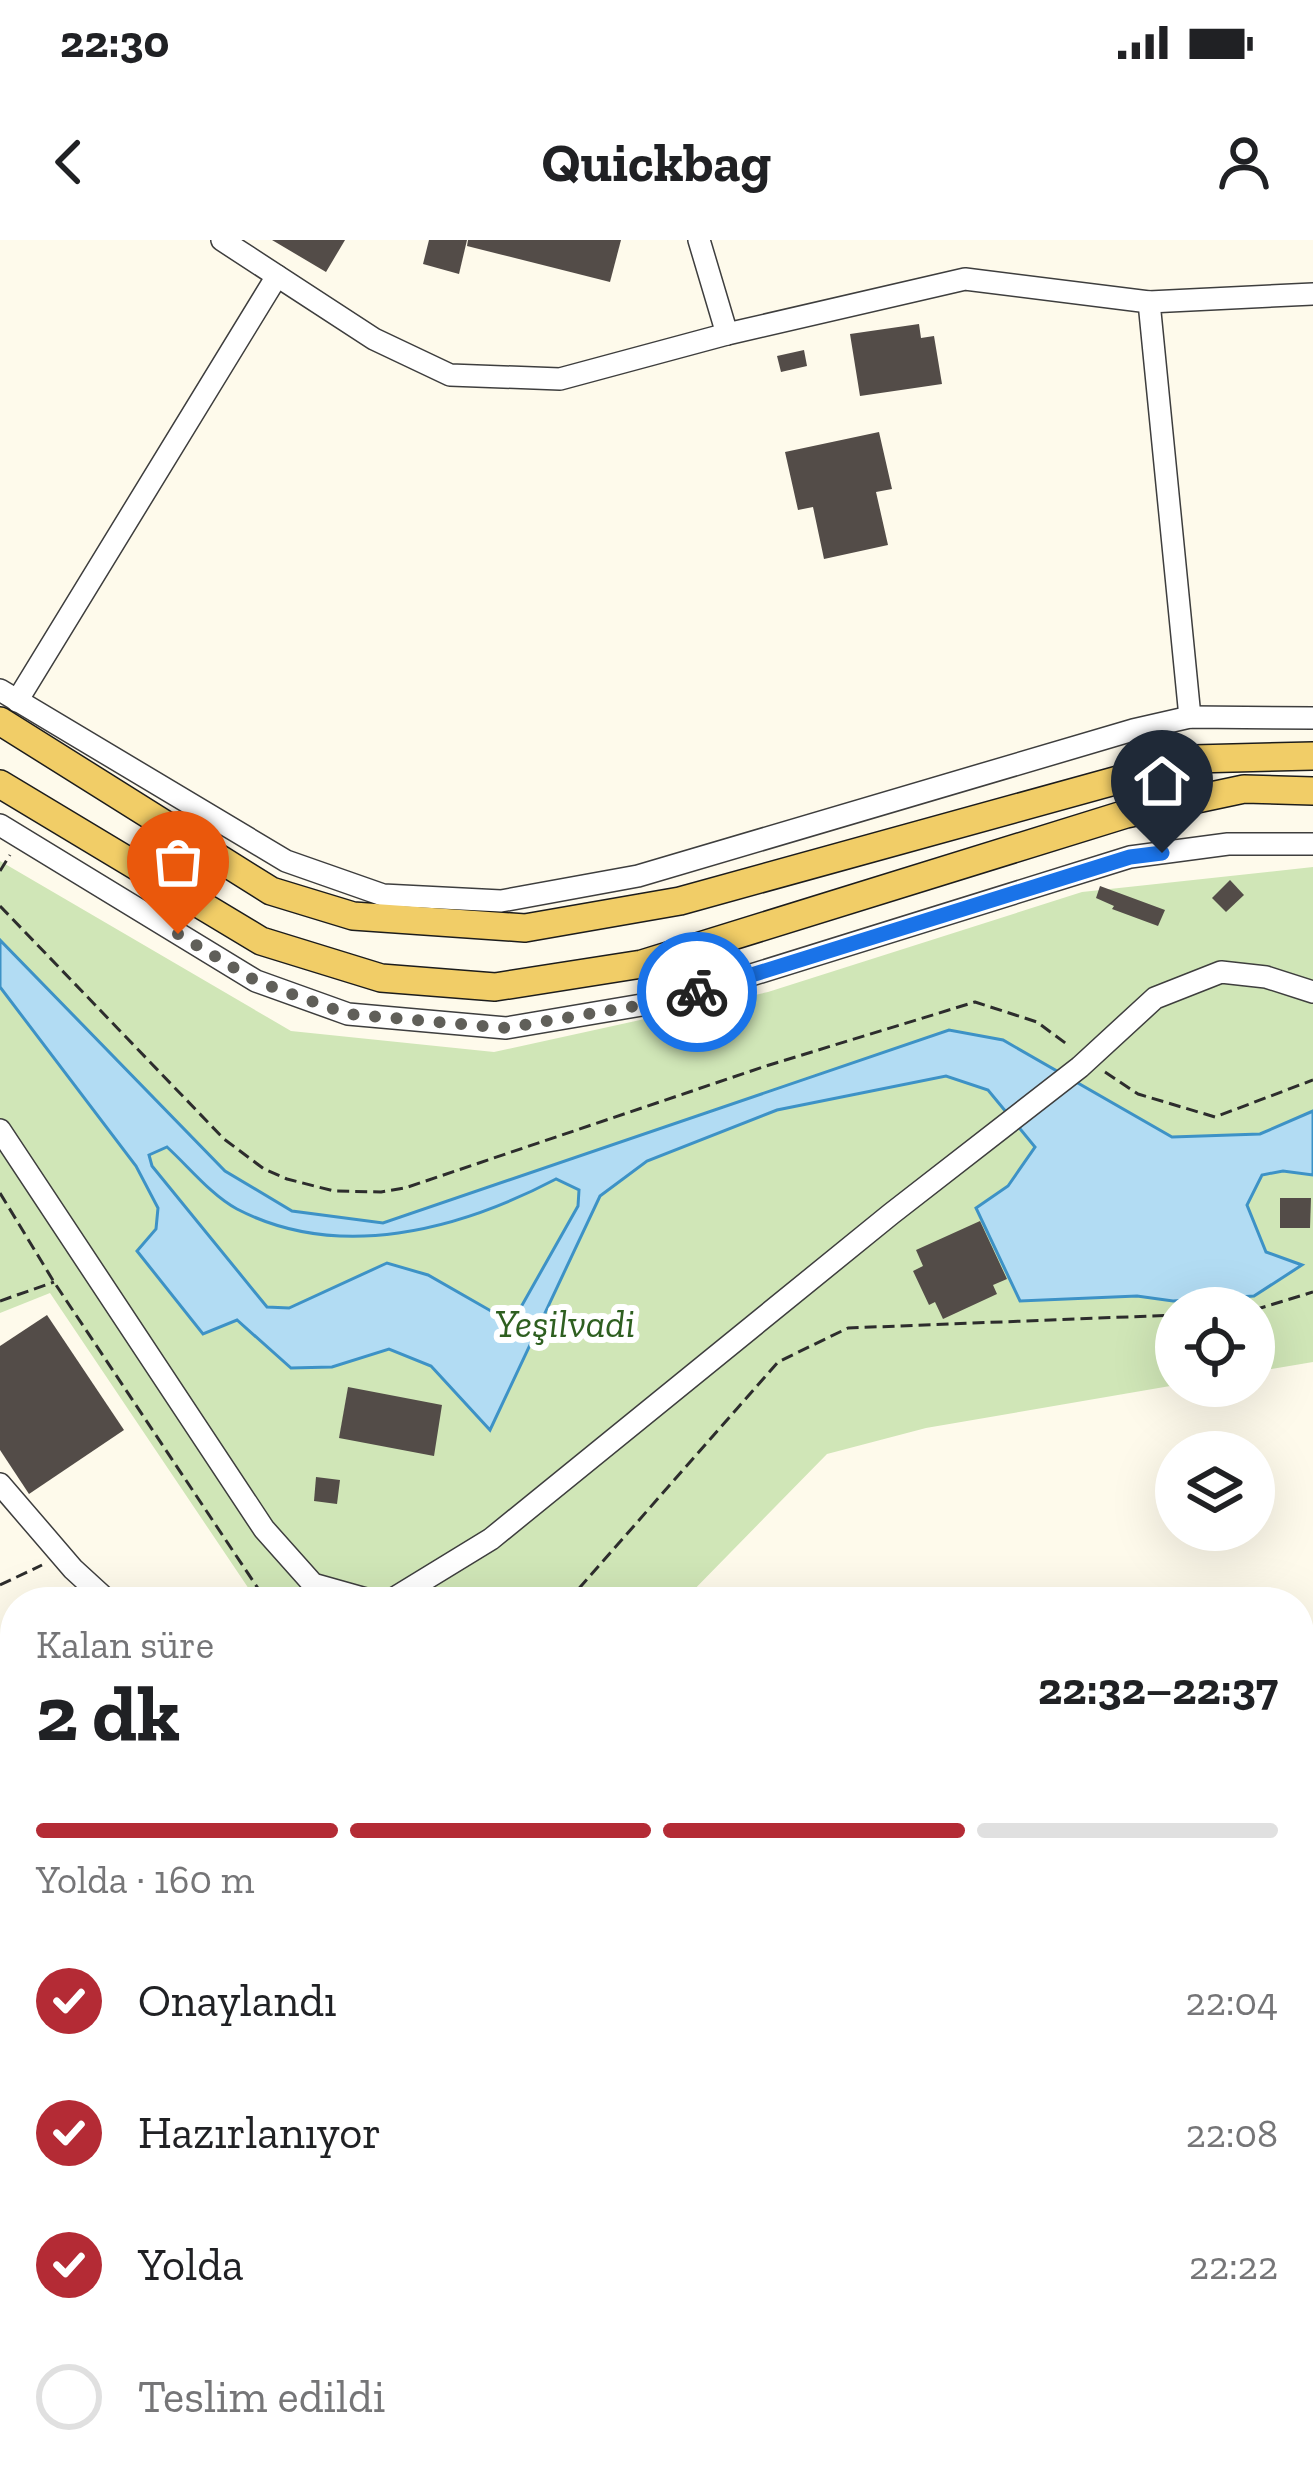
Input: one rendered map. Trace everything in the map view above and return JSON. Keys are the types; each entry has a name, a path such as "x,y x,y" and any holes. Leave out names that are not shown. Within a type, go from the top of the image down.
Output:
{"main road":[{"path":"6,704 272,891 353,916 525,928 680,901 1194,759 1313,756"},
{"path":"0,784 261,940 381,978 496,987 642,964 1126,814 1244,789 1313,791"}],"street":[{"path":"222,240 374,339 450,375 560,379 964,279 1149,302 1313,294"},
{"path":"699,240 727,334"},
{"path":"278,276 6,704 286,861 383,895 501,902 638,876 1190,717 1313,718"},
{"path":"1149,302 1190,717"},
{"path":"0,826 256,981 347,1014 506,1028 671,1000 1130,857 1228,844 1313,844"},
{"path":"412,1587 490,1539 1084,1063 1155,998 1220,972 1266,977 1313,992"},
{"path":"0,1130 264,1529 313,1584 324,1587"},
{"path":"0,1484 94,1587"}],"path":[{"path":"0,906 224,1139 264,1168 334,1192 405,1188 766,1066 975,1002 1036,1022 1084,1063 1138,1094 1215,1117 1313,1080"},
{"path":"0,1193 257,1587"},
{"path":"0,1301 54,1282"},
{"path":"1275,1304 1313,1292"},
{"path":"580,1587 778,1362 848,1328 1155,1316"},
{"path":"0,1585 61,1556"}],"green space":[{"name":"Yeşilvadi","path":"0,861 291,1031 494,1052 768,992 1082,892 1313,867 1313,1362 1275,1368 1275,1287 1155,1287 1155,1389 926,1428 827,1454 697,1587 248,1587 50,1293 0,1313"}],"water":[{"path":"0,940 225,1171 292,1211 383,1223 949,1030 1003,1040 1172,1137 1260,1134 1313,1111 1313,1175 1283,1171 1262,1175 1247,1205 1266,1252 1302,1265 1268,1287 1155,1287 1155,1298 1020,1301 976,1208 1008,1186 1035,1147 988,1090 946,1076 777,1110 647,1161 600,1196 490,1430 431,1366 389,1349 332,1367 291,1368 237,1320 203,1334 137,1251 156,1229 158,1208 136,1166 0,987","holes":["167,1147 237,1209 276,1225 357,1236 439,1225 480,1213 556,1179 579,1190 578,1206 512,1323 428,1275 387,1263 289,1308 267,1307 152,1166 149,1155"]}],"building":[{"path":"272,240 345,240 326,272"},
{"path":"429,240 467,240 459,274 423,264"},
{"path":"468,240 621,240 610,282 467,246"},
{"path":"919,324 921,338 934,336 942,384 860,396 850,334"},
{"path":"804,350 807,366 781,372 777,356"},
{"path":"879,432 892,489 876,492 888,545 824,559 813,507 798,510 785,452"},
{"path":"1230,880 1244,895 1226,912 1212,898"},
{"path":"1100,886 1165,910 1158,926 1096,898"},
{"path":"1280,1198 1311,1198 1310,1228 1280,1228"},
{"path":"980,1221 1007,1279 993,1285 997,1294 943,1319 935,1302 929,1305 913,1271 923,1266 916,1250"},
{"path":"47,1315 124,1430 29,1494 0,1450 0,1346"},
{"path":"348,1387 442,1405 434,1456 339,1438"},
{"path":"316,1477 340,1480 337,1504 314,1501"}],"way so far":[{"path":"178,934 256,981 347,1014 506,1028 697,992"}],"route":[{"path":"697,992 1130,857 1162,853"}]}
